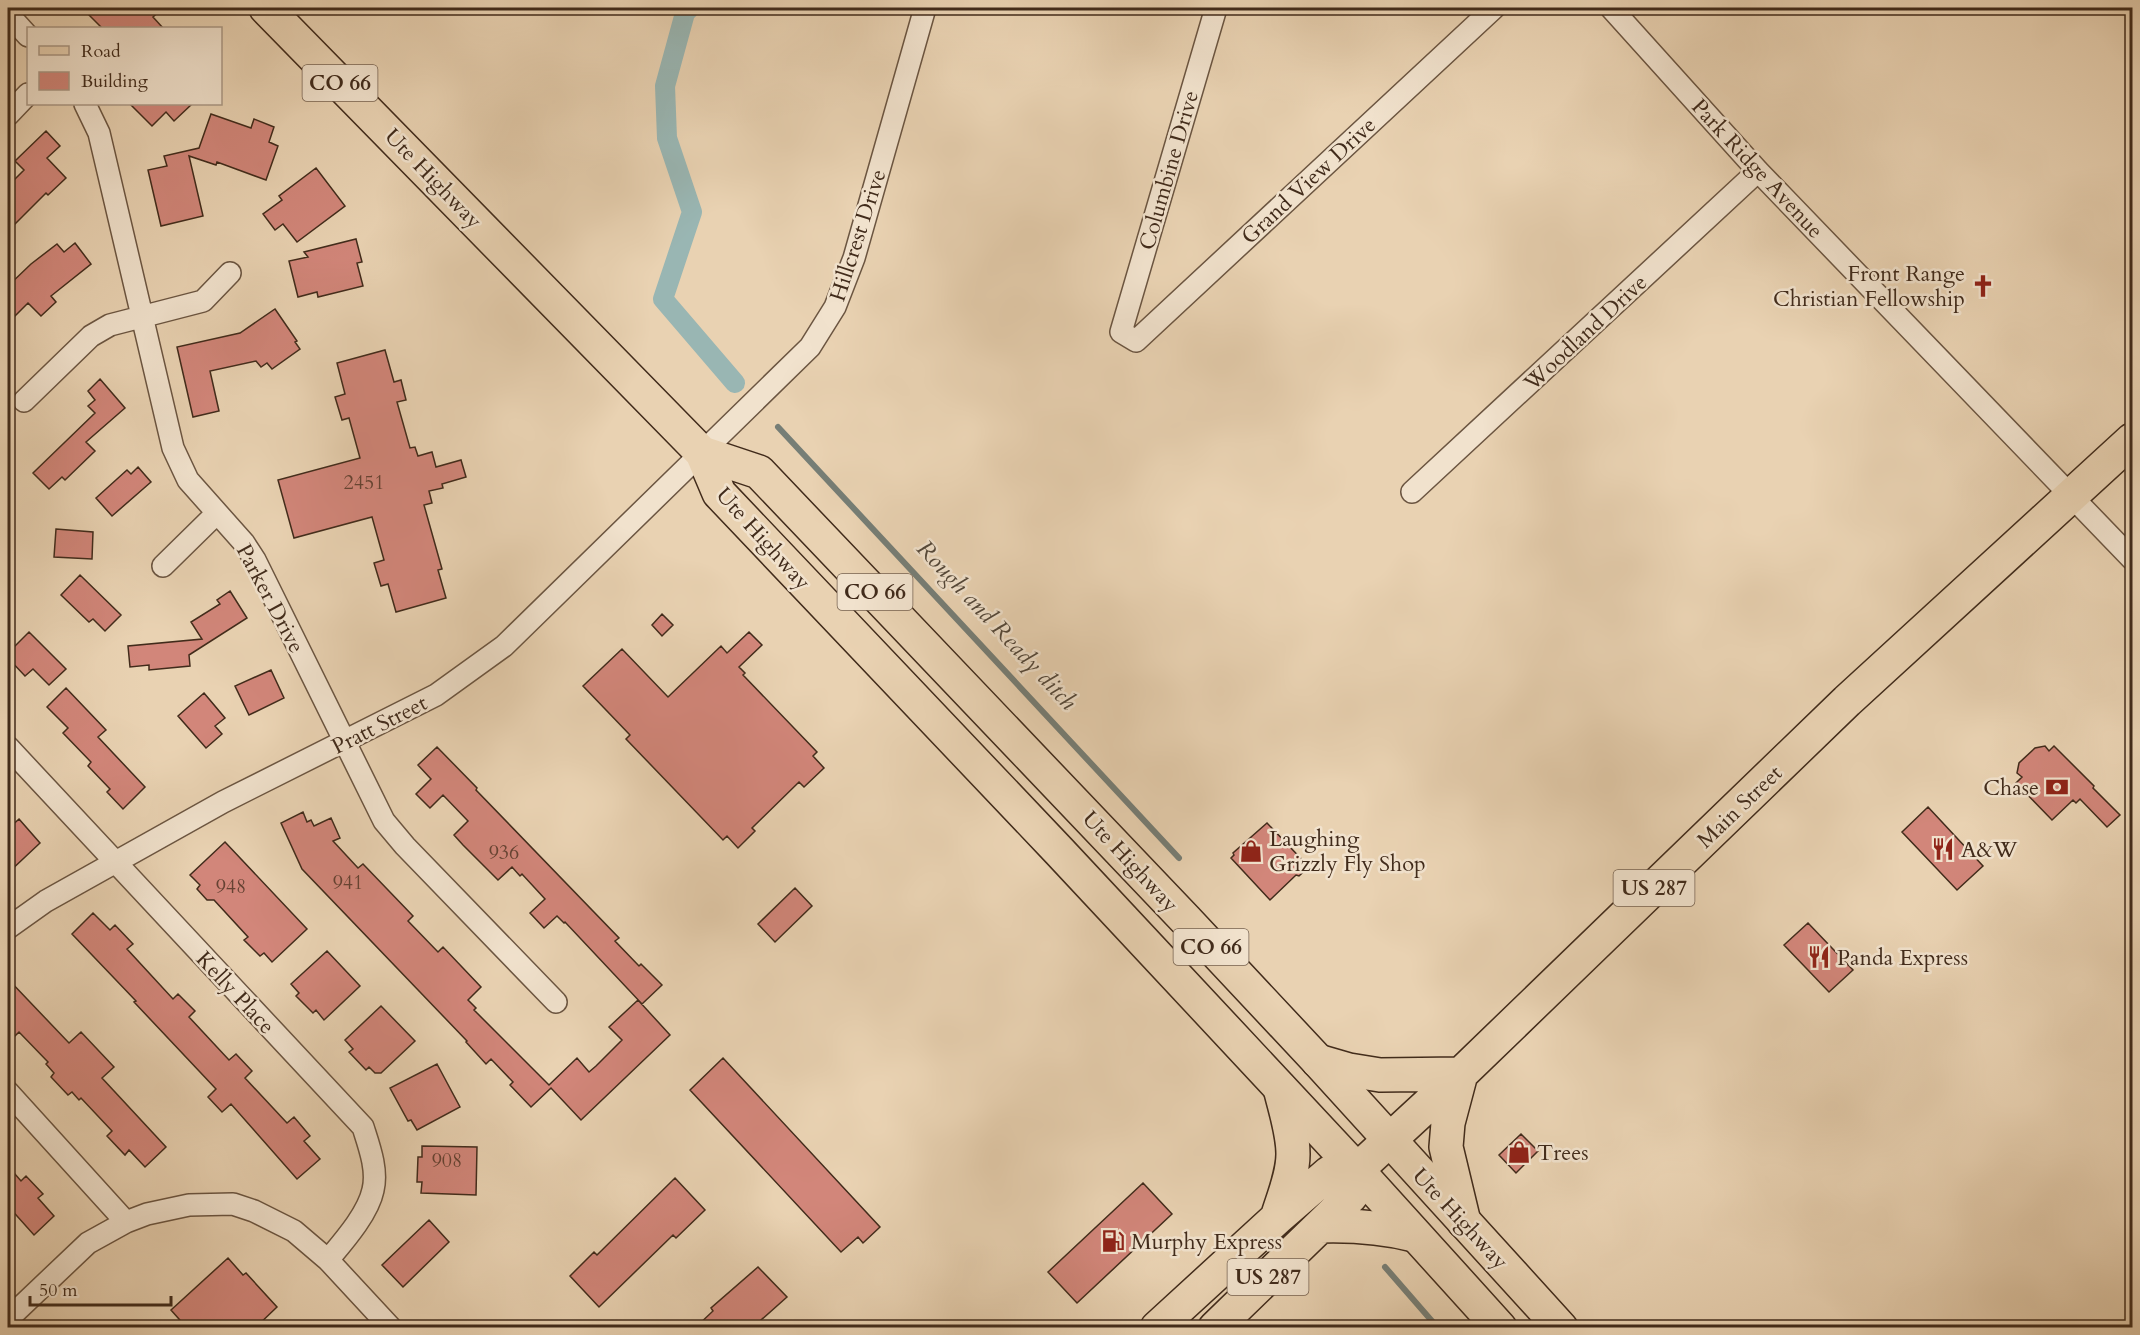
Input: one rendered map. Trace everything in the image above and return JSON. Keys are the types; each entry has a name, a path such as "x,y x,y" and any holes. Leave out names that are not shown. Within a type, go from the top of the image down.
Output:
{"main road":[{"name":"Ute Highway","path":"266,8 702,453 719,494 1027,817 1357,1170 1500,1328"},
{"name":"US 287","path":"2071,495 2133,440"},
{"name":"Ute Highway","path":"702,453 759,472 1040,765 1318,1061 1561,1328"},
{"name":"Main Street","path":"1357,1170 1461,1074 1847,701 2071,495"},
{"path":"1318,1061 1349,1070 1380,1075 1461,1074 1448,1123 1446,1147 1464,1222"},
{"path":"1277,1218 1293,1154 1289,1124 1280,1088"},
{"name":"US 287","path":"1157,1328 1329,1173 1357,1170 1351,1196 1215,1328"},
{"path":"1320,1226 1365,1226 1414,1235"}],"street":[{"name":"Hillcrest Drive","path":"702,453 810,347 835,307 854,258 925,8"},
{"name":"Columbine Drive","path":"1120,332 1216,8"},
{"name":"Grand View Drive","path":"1120,332 1136,341 1494,8"},
{"name":"Park Ridge Avenue","path":"1611,8 1758,171 2133,560"},
{"path":"8,14 27,35"},
{"path":"8,115 27,95"},
{"name":"Parker Drive","path":"86,105 99,132 173,448 188,480 244,543 255,560 384,820 405,846 556,1002"},
{"name":"Woodland Drive","path":"1412,492 1758,171"},
{"path":"24,401 92,336 110,325 203,300 230,273"},
{"name":"Pratt Street","path":"8,928 46,901 223,802 436,695 504,645 702,453"},
{"path":"163,566 217,513"},
{"name":"Kelly Place","path":"8,747 363,1127 372,1157 374,1189 349,1236 328,1260"},
{"path":"8,1092 126,1222"},
{"path":"8,1318 88,1244 126,1222 147,1214 189,1205 233,1204 254,1211 294,1231 328,1260 391,1328"}],"building":[{"path":"82,8 163,8 153,17 162,27 101,27"},
{"path":"131,105 191,105 174,121 166,112 152,126"},
{"path":"211,114 251,128 254,119 274,127 269,142 278,146 266,180 217,162 216,165 189,156 203,216 161,226 148,170 167,166 164,156 199,148"},
{"path":"46,131 60,146 47,158 66,178 48,195 46,193 8,231 8,186 24,170 15,161"},
{"path":"316,168 345,206 297,242 283,224 275,230 263,214 282,200 279,196"},
{"path":"356,239 362,262 357,263 363,286 318,297 317,292 298,297 289,261 308,257 304,252"},
{"path":"75,243 91,264 51,296 56,302 41,316 28,303 8,323 8,286 57,244 64,252"},
{"path":"275,309 300,349 272,369 267,363 261,367 256,361 210,371 219,411 193,417 177,347 240,333"},
{"path":"385,350 394,382 401,380 406,400 397,402 410,448 415,447 418,456 432,452 436,467 461,460 466,477 442,484 443,488 429,491 432,503 424,505 442,569 438,570 446,598 396,612 388,584 381,586 374,563 384,560 372,517 294,538 278,480 360,458 349,418 342,420 335,397 345,394 337,363"},
{"path":"100,379 125,408 86,442 95,451 65,480 62,477 49,489 33,473 95,413 88,406 95,400 88,391"},
{"path":"138,467 151,482 112,516 96,498 127,470 131,474"},
{"path":"56,529 93,532 92,559 54,557"},
{"path":"80,575 121,615 105,631 93,619 89,622 61,595"},
{"path":"230,591 247,618 189,655 190,666 149,670 149,665 130,667 128,646 202,639 191,622 220,604 217,600"},
{"path":"662,614 673,625 662,636 652,625"},
{"path":"29,632 66,669 49,685 33,669 25,676 8,658 8,653"},
{"path":"749,632 762,645 739,667 745,673 743,675 817,752 813,756 824,768 804,787 799,782 752,828 755,831 738,848 727,836 723,840 626,739 630,735 583,686 622,649 668,697 721,646 727,653"},
{"path":"271,670 284,698 249,715 235,686"},
{"path":"66,688 106,730 98,737 145,787 123,809 107,792 110,789 88,766 91,762 63,733 68,728 47,707"},
{"path":"204,693 225,718 215,726 222,734 206,748 178,716"},
{"name":"Chase","path":"2045,746 2049,751 2054,746 2120,815 2107,827 2080,799 2076,803 2073,800 2052,820 2016,783 2022,777 2017,773 2019,763 2035,748"},
{"path":"437,747 619,938 615,941 639,966 641,964 662,985 642,1004 565,922 557,916 544,928 530,913 545,899 522,874 520,876 512,867 498,880 463,845 454,835 468,821 443,795 430,808 416,794 431,779 418,765"},
{"name":"A&W","path":"1928,807 1983,866 1957,890 1902,832"},
{"path":"303,812 307,822 311,820 314,826 331,818 340,838 333,841 358,868 363,864 413,916 408,921 438,952 443,947 481,987 468,1000 476,1008 474,1010 549,1085 577,1058 589,1072 596,1066 622,1040 609,1027 638,1000 670,1035 581,1120 551,1088 531,1107 510,1085 513,1082 491,1059 486,1064 467,1041 302,869 281,823"},
{"path":"19,819 40,843 8,873 8,829"},
{"path":"1267,823 1309,867 1299,876 1296,875 1270,900 1231,858 1233,853"},
{"path":"225,842 307,929 272,962 264,953 260,956 244,940 248,937 214,900 207,900 197,889 200,885 190,875"},
{"path":"795,888 812,906 775,942 758,924"},
{"path":"93,913 110,930 115,925 133,944 127,949 173,999 178,994 195,1011 189,1017 229,1060 236,1054 252,1071 245,1078 287,1123 294,1117 310,1136 304,1141 320,1159 297,1179 231,1104 222,1112 208,1097 216,1089 72,934"},
{"name":"Panda Express","path":"1808,923 1853,970 1829,992 1784,945"},
{"path":"327,951 360,986 324,1020 316,1010 313,1013 296,996 299,993 291,984"},
{"path":"8,979 69,1043 81,1032 114,1067 102,1078 166,1147 145,1167 129,1150 125,1155 107,1136 112,1131 81,1098 79,1100 72,1092 68,1095 51,1077 54,1073 46,1064 48,1062 19,1032 15,1036 8,1029"},
{"path":"381,1006 415,1041 381,1073 375,1073 369,1067 366,1070 349,1052 353,1049 345,1040"},
{"path":"723,1058 880,1227 863,1243 858,1237 841,1252 690,1090"},
{"path":"437,1064 460,1107 417,1130 411,1120 408,1121 390,1088"},
{"path":"1521,1134 1538,1151 1516,1173 1499,1155"},
{"path":"422,1146 477,1147 476,1195 421,1193 422,1182 417,1182 418,1157 422,1157"},
{"path":"8,1166 21,1181 26,1176 43,1194 38,1198 54,1216 34,1235 8,1206"},
{"path":"675,1178 705,1210 676,1238 673,1235 599,1307 570,1276 594,1252 597,1255"},
{"path":"1143,1183 1172,1214 1077,1303 1048,1272"},
{"path":"429,1220 449,1242 403,1287 382,1265"},
{"path":"228,1258 243,1275 246,1273 277,1307 255,1328 187,1328 171,1310"},
{"path":"758,1267 787,1297 752,1328 695,1328 713,1311 711,1308"}],"waterway":[{"name":"Rough and Ready ditch","path":"690,8 685,13 665,86 667,138 692,212 663,299 735,383"},
{"name":"Rough and Ready ditch","path":"778,427 1179,858"},
{"name":"Rough and Ready ditch","path":"1385,1267 1438,1328"}],"place":[{"name":"Front Range Christian Fellowship","path":"1983,286"},
{"name":"Chase","path":"2057,787"},
{"name":"A&W","path":"1943,849"},
{"name":"Laughing Grizzly Fly Shop","path":"1251,851"},
{"name":"Panda Express","path":"1819,957"},
{"name":"Trees","path":"1519,1152"},
{"name":"Murphy Express","path":"1113,1241"}]}
